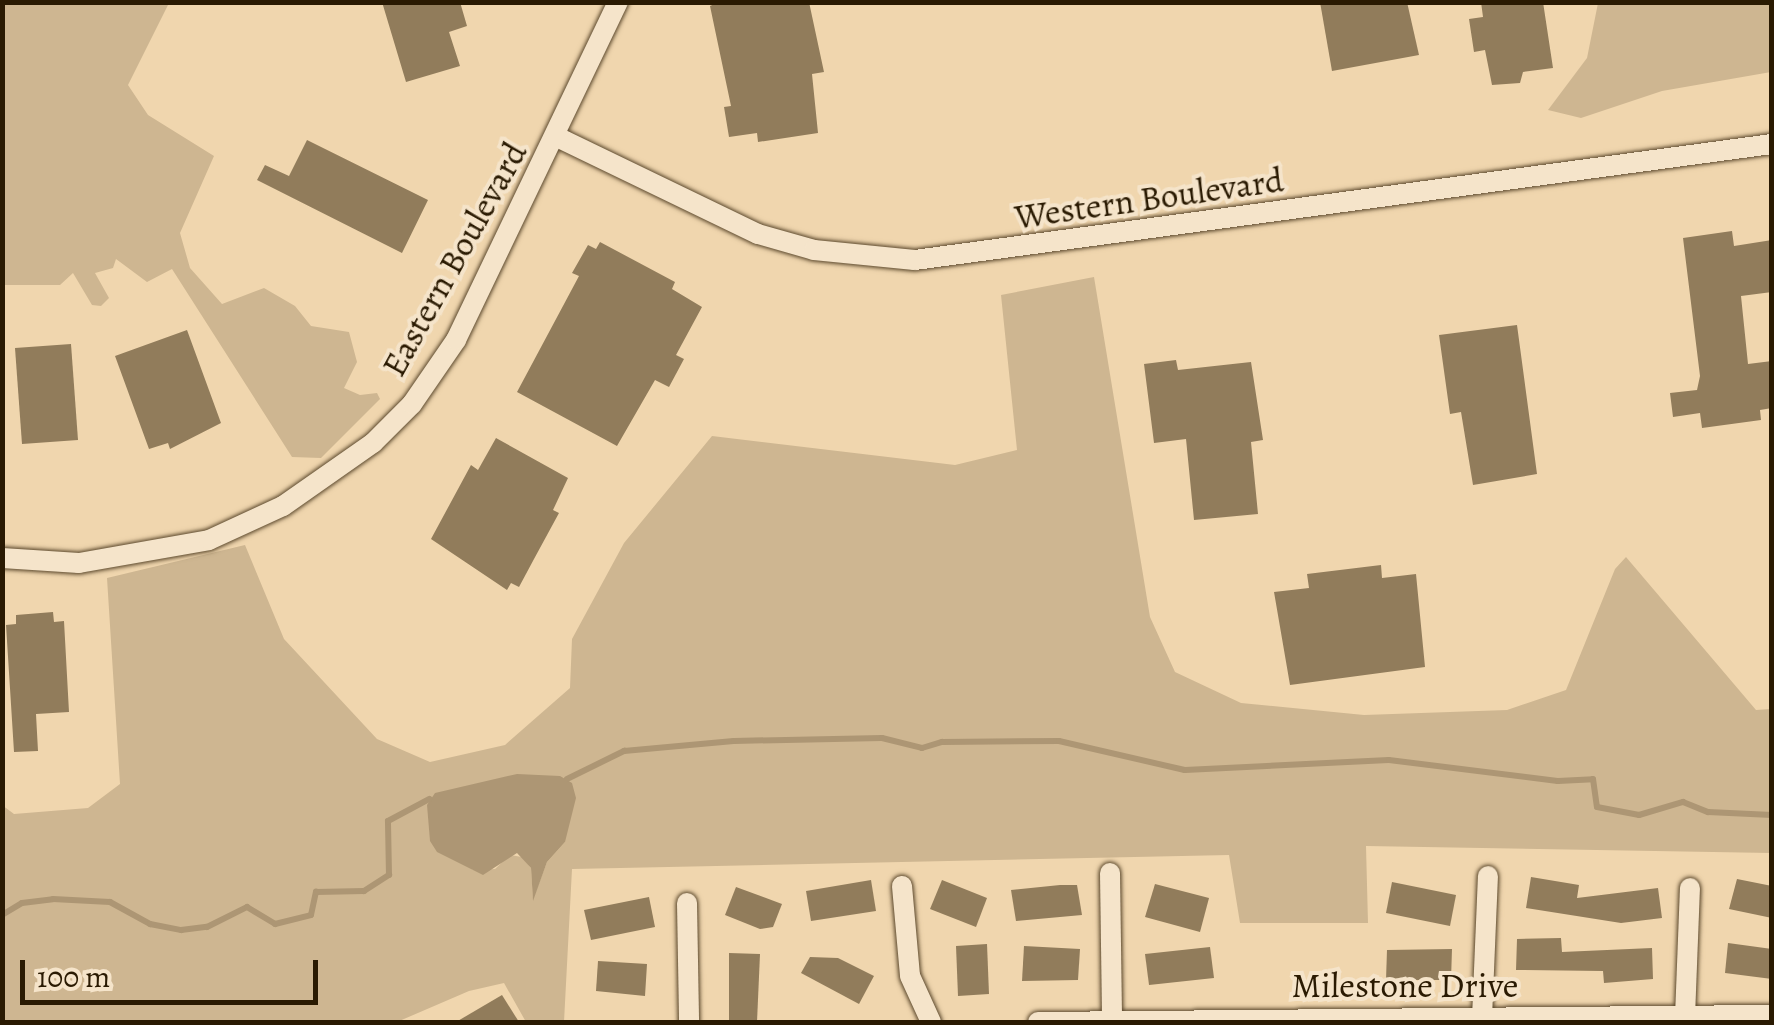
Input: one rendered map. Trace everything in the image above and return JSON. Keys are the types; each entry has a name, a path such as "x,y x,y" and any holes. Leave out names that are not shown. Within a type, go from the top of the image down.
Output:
{"street":[{"name":"Eastern Boulevard","path":"2,558 78,563 209,540 324,481 399,417 434,372 557,138 618,2"},
{"name":"Western Boulevard","path":"557,138 758,234 814,250 915,260 1772,144"},
{"path":"1110,873 1112,1018"},
{"path":"1482,1018 1488,876"},
{"path":"902,886 910,976 931,1022"},
{"path":"1685,1017 1690,888"},
{"path":"687,903 689,1022"},
{"name":"Milestone Drive","path":"1038,1022 1112,1018 1581,1020 1772,1015"}],"shaded area":[{"path":"2,3 169,3 128,85 148,115 214,156 180,233 190,268 222,304 264,288 295,306 311,326 349,332 357,362 344,388 360,395 377,393 380,399 321,458 292,457 172,269 147,282 116,259 113,268 95,273 109,298 101,306 92,305 73,273 60,285 3,285"},
{"path":"1598,3 1771,3 1771,72 1662,91 1581,118 1548,110 1587,58"},
{"path":"1094,277 1150,617 1175,672 1241,703 1364,715 1507,710 1566,690 1615,569 1626,557 1756,710 1771,709 1771,853 1366,846 1368,923 1240,923 1229,855 572,869 564,1022 526,1022 504,983 469,991 397,1022 3,1022 2,805 14,814 88,808 120,784 107,578 245,545 284,639 377,739 430,762 505,745 570,688 572,639 624,543 712,436 955,465 1017,450 1001,295","holes":["427,805 565,842 547,862 533,899 531,868 522,857 510,855 495,869 473,870"]},
{"path":"517,774 560,776 572,783 576,798 565,842 547,862 533,901 531,868 517,853 483,875 437,852 430,841 427,805 435,793"}],"building":[{"path":"382,2 460,2 467,26 449,32 460,66 406,82"},
{"path":"719,2 809,2 824,72 812,74 818,133 758,142 757,133 729,137 724,107 731,106 710,6"},
{"path":"1320,2 1407,2 1419,55 1332,71"},
{"path":"1481,2 1543,2 1553,68 1523,72 1520,83 1492,85 1485,50 1474,52 1469,19 1483,17"},
{"path":"307,140 428,200 402,253 257,180 265,165 289,176"},
{"path":"1732,231 1734,246 1772,240 1772,292 1741,296 1748,364 1772,361 1772,408 1760,410 1761,420 1702,428 1700,413 1673,417 1670,393 1697,390 1700,376 1683,238"},
{"path":"600,242 675,282 672,289 702,307 676,355 684,359 669,387 655,380 617,446 517,392 579,276 572,273 588,245 596,249"},
{"path":"1517,325 1537,474 1473,485 1461,412 1450,414 1439,335"},
{"path":"187,330 221,423 170,449 168,443 149,449 115,356"},
{"path":"71,344 78,440 22,444 15,348"},
{"path":"1176,360 1178,370 1251,362 1263,440 1251,442 1258,514 1194,520 1186,439 1154,443 1144,364"},
{"path":"496,438 568,478 553,510 559,513 519,587 511,583 507,590 431,539 471,465 478,470"},
{"path":"1381,565 1382,578 1416,574 1425,667 1290,685 1274,592 1309,588 1307,574"},
{"path":"53,612 54,622 64,621 69,712 36,714 38,751 14,752 6,625 16,624 16,615"},
{"path":"1531,877 1579,885 1577,898 1658,888 1662,918 1621,923 1526,908"},
{"path":"1737,879 1772,886 1772,918 1729,909"},
{"path":"871,880 876,911 811,921 806,891"},
{"path":"942,880 987,898 976,927 930,909"},
{"path":"1392,882 1456,895 1450,926 1386,913"},
{"path":"1155,884 1209,898 1200,932 1145,917"},
{"path":"1077,885 1082,915 1016,921 1011,890"},
{"path":"736,887 782,904 773,927 760,929 725,915"},
{"path":"649,897 655,927 591,940 584,910"},
{"path":"1561,938 1562,952 1652,948 1653,979 1604,983 1603,971 1516,970 1517,939"},
{"path":"1728,943 1772,949 1772,979 1725,973"},
{"path":"987,944 989,994 958,996 956,946"},
{"path":"1024,946 1080,949 1078,980 1022,981"},
{"path":"1210,947 1214,978 1149,985 1145,954"},
{"path":"1452,949 1451,980 1386,980 1387,950"},
{"path":"729,953 760,954 757,1022 729,1022"},
{"path":"810,957 838,958 874,976 859,1004 801,973"},
{"path":"598,961 647,964 645,996 596,991"},
{"path":"502,995 519,1022 456,1022"}],"waterway":[{"path":"567,779 624,751 734,741 882,738 922,748 942,742 1059,741 1185,770 1389,760 1558,781 1593,779 1597,807 1639,815 1683,802 1708,812 1772,815"},
{"path":"2,915 22,903 53,899 110,902 150,924 181,930 207,927 247,907 275,924 311,915 316,892 364,891 389,875 388,821 429,799"}]}
